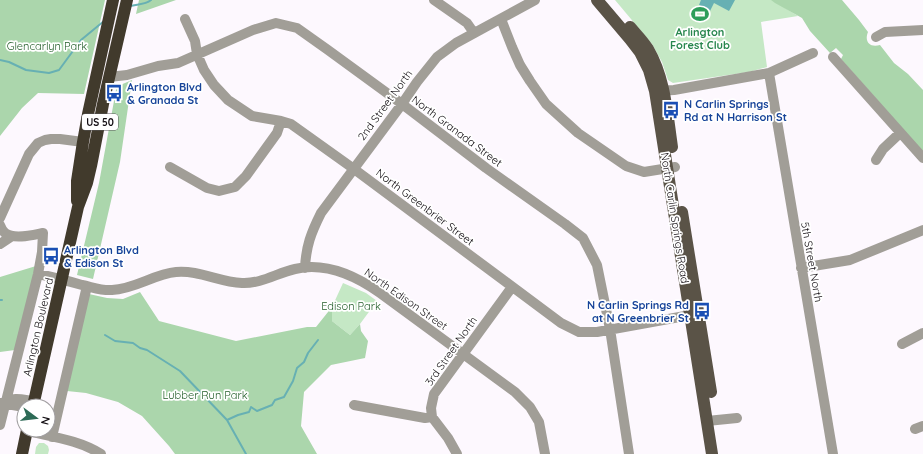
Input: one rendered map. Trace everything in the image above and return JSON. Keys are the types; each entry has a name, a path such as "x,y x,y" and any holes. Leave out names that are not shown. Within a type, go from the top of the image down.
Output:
{"highway":[{"name":"Arlington Boulevard","path":"78,207 77,181 83,142 114,0"},
{"name":"Arlington Boulevard","path":"32,398 62,280 78,207 87,183 127,0"},
{"path":"22,454 25,438"}],"main road":[{"name":"North Carlin Springs Road","path":"597,0 640,52 659,91 711,421 720,454"},
{"name":"North Carlin Springs Road","path":"608,0 647,47 662,80 659,91"},
{"name":"North Carlin Springs Road","path":"711,421 712,454"}],"street":[{"path":"434,0 467,23 474,33"},
{"name":"2nd Street North","path":"305,268 305,257 308,244 321,213 437,57 456,43 535,0"},
{"name":"North Greenbrier Street","path":"185,19 195,41 197,54 204,70 214,85 228,100 252,116 291,124 561,323 579,332 597,332 694,314"},
{"path":"502,19 520,65 530,81 546,104 578,134 626,166 644,172 671,167"},
{"name":"North Granada Street","path":"109,77 127,75 158,66 178,63 253,30 276,22 297,28 402,104 486,168 583,238 597,265 610,329 629,454"},
{"path":"876,37 885,32 923,30"},
{"path":"659,91 674,90 769,73 813,53"},
{"path":"833,57 923,158"},
{"name":"5th Street North","path":"769,73 832,454"},
{"path":"170,166 207,188 219,191 235,187 246,176 277,133 281,121"},
{"path":"876,160 883,149 900,133"},
{"path":"0,218 29,154 38,143 51,139 83,142"},
{"path":"0,225 4,232 12,236 43,233 42,252 38,274 2,403 0,425"},
{"path":"801,268 850,260 923,230"},
{"path":"0,244 12,236"},
{"name":"North Edison Street","path":"38,274 110,290 133,286 166,273 185,271 232,282 243,283 265,280 294,269 316,268 337,271 361,281 380,293 515,392 530,407 539,422 545,454"},
{"path":"56,420 87,286"},
{"name":"3rd Street North","path":"432,417 431,408 434,394 512,287"},
{"path":"902,344 923,333"},
{"path":"2,403 9,399 16,400"},
{"path":"354,405 424,418 432,417 448,438 456,454"},
{"path":"711,421 737,418"},
{"path":"56,438 77,443 97,453"}],"green space":[{"name":"Glencarlyn Park","path":"0,0 105,0 84,94 38,93 22,108 0,136"},
{"path":"139,0 176,0 136,14"},
{"path":"615,0 772,0 798,16 761,22 767,67 749,72 673,83 668,80 662,62 652,44"},
{"path":"771,0 842,0 868,32 867,41 873,46 880,45 894,63 908,74 923,90 923,152 841,59 843,55 836,48 830,53 810,31 802,18"},
{"path":"132,80 120,162 93,279 77,275 99,183 116,90 118,86"},
{"path":"36,266 15,350 0,352 0,277"},
{"name":"Edison Park","path":"343,283 366,293 377,301 350,335 332,321 332,307"},
{"name":"Lubber Run Park","path":"140,292 159,321 236,341 307,327 316,327 332,307 332,321 350,335 360,324 361,331 368,341 365,358 331,365 304,392 301,426 317,454 175,454 142,416 118,402 86,393 67,391 89,294 107,298 123,299"},
{"path":"39,443 44,443 48,446 48,454 35,454 36,447"}],"water":[{"path":"701,0 735,0 729,11 714,3 710,11 699,5"}],"waterway":[{"path":"130,6 144,4 151,0"},
{"path":"0,60 9,62 26,70 49,73 59,70 81,40 104,21"},
{"path":"105,335 115,341 133,343 180,371 227,420 246,454"},
{"path":"227,420 249,412 251,407 257,411 272,405 275,400 284,397 293,381 297,368 304,362 308,353 318,340"}],"place":[{"name":"Arlington Forest Club","path":"700,14"},
{"name":"Arlington Blvd & Granada St","path":"114,93"},
{"name":"N Carlin Springs Rd at N Harrison St","path":"671,110"},
{"name":"Arlington Blvd & Edison St","path":"51,256"},
{"name":"N Carlin Springs Rd at N Greenbrier St","path":"702,311"}]}
